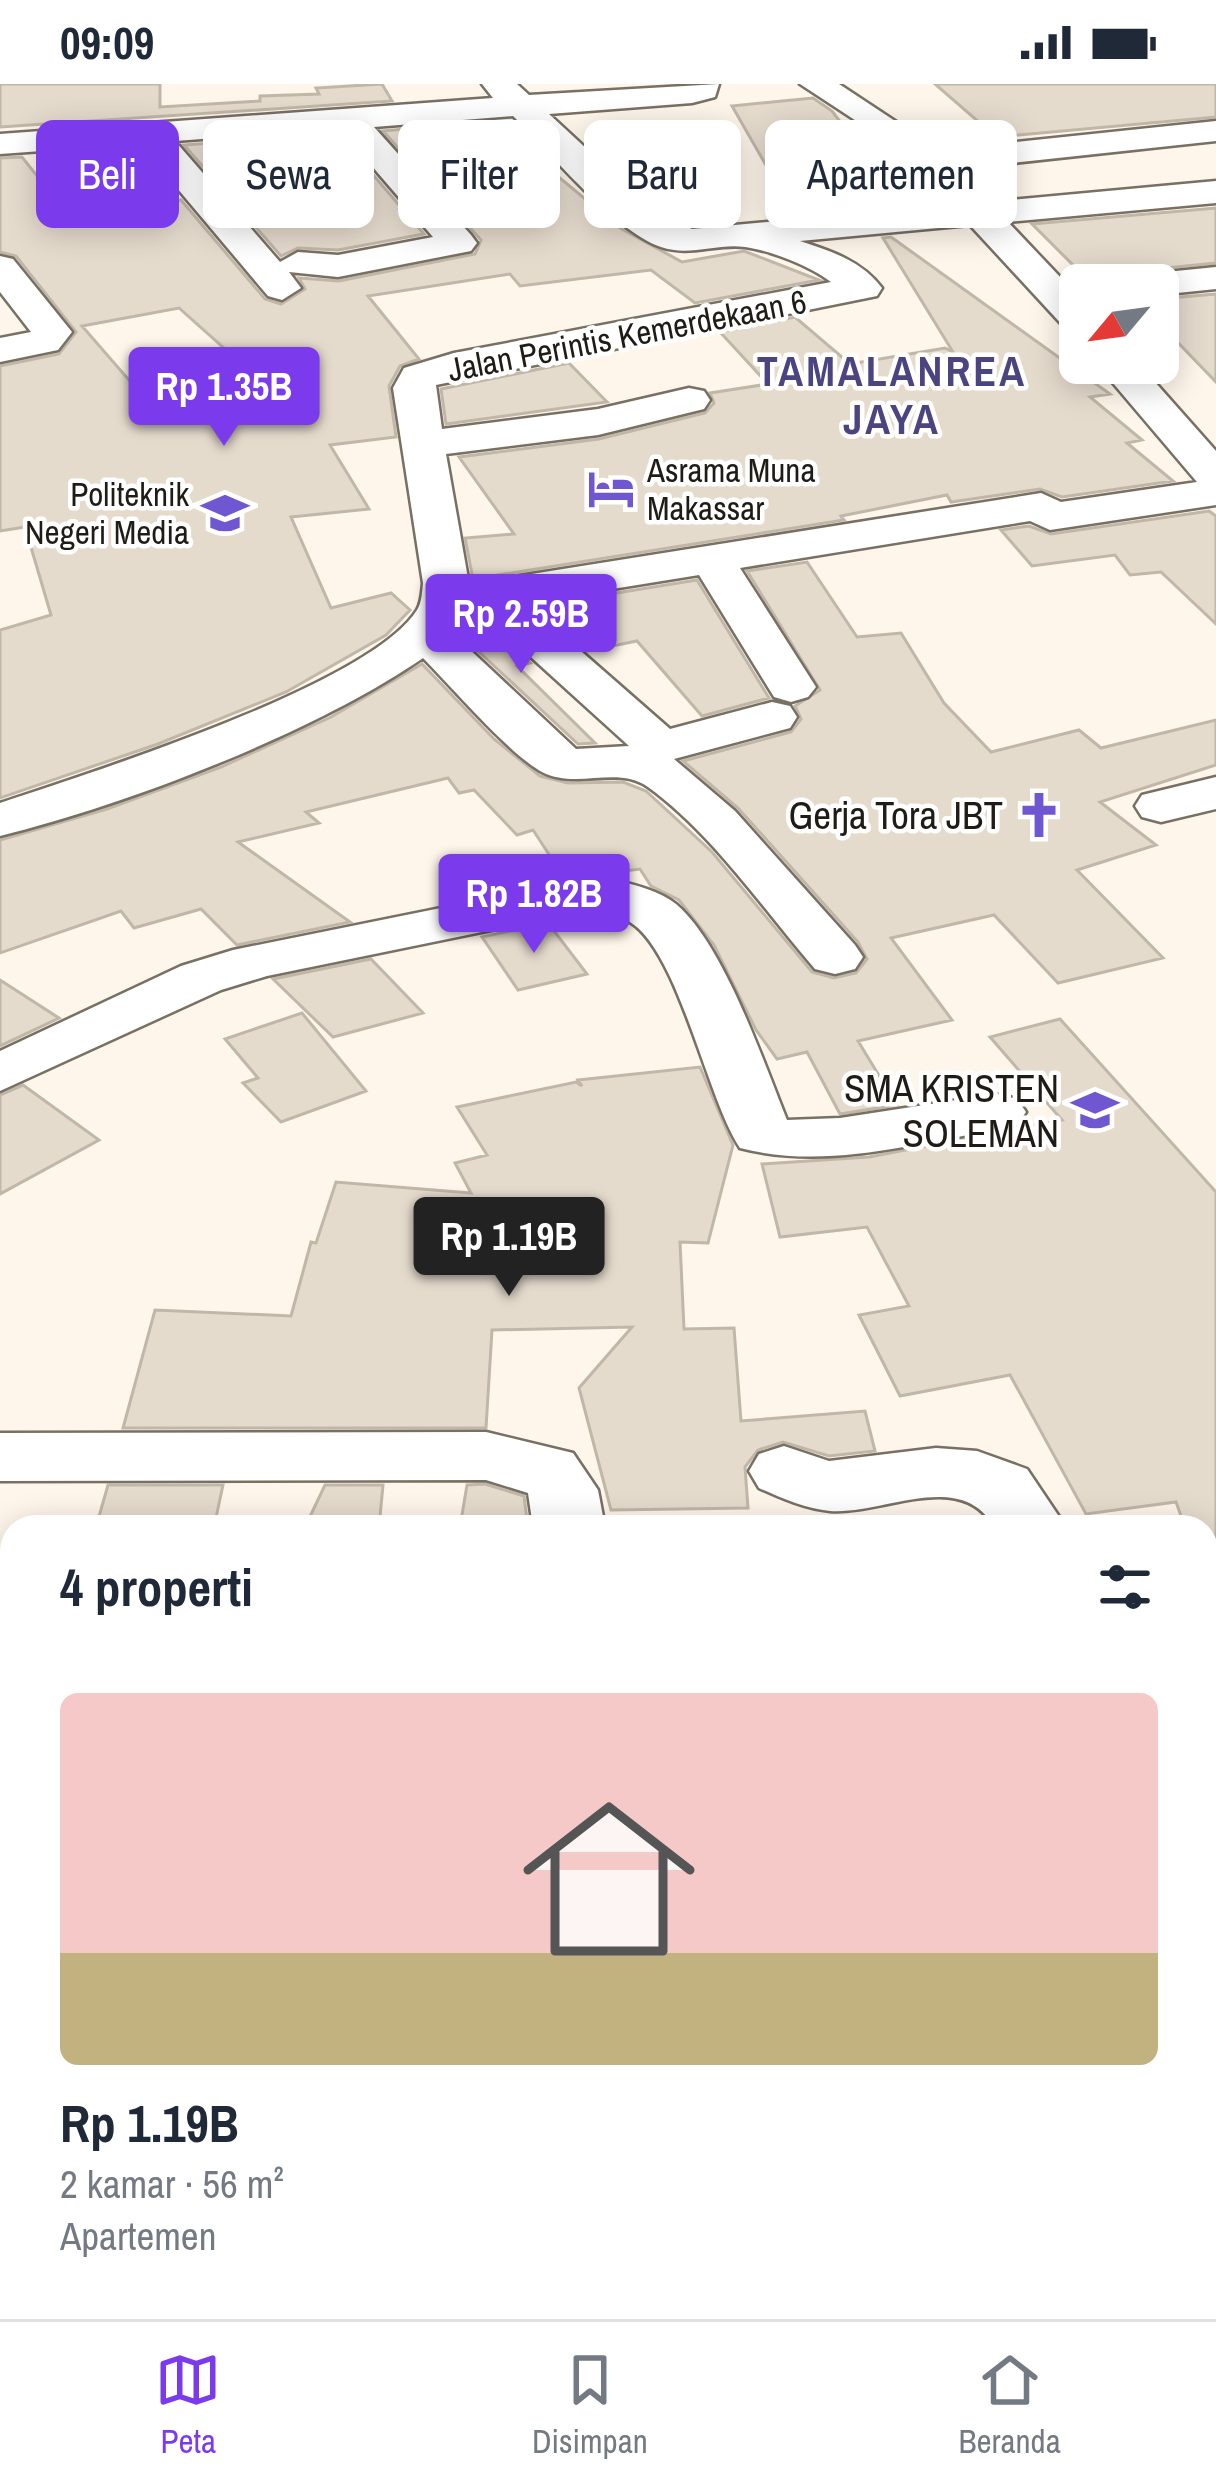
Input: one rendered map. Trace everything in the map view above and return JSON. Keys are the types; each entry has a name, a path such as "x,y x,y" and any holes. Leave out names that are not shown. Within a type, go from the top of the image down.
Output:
{"street":[{"path":"244,84 258,120"},
{"path":"816,84 875,120"},
{"path":"334,120 511,95 701,88"},
{"path":"511,95 656,232 692,240 839,228"},
{"path":"179,163 290,276 458,243 349,119"},
{"path":"1017,152 1216,131"},
{"path":"0,144 36,142"},
{"path":"1017,211 1216,192"},
{"path":"995,228 1059,290"},
{"name":"Jalan Perintis Kemerdekaan 6","path":"452,610 422,444 414,388 418,377 848,295 863,288 830,264 752,236"},
{"path":"0,267 52,332 44,343 0,350"},
{"path":"1179,282 1216,278"},
{"path":"1134,384 1216,477"},
{"path":"422,444 598,422 689,400"},
{"path":"0,820 287,715 359,678 452,610 710,556 1041,506 1050,518 1216,492"},
{"path":"452,610 661,747 782,702 710,556"},
{"path":"452,610 539,748 581,766 626,760 673,778 835,957"},
{"path":"1161,806 1216,793"},
{"path":"0,1073 201,978 254,962 412,927 575,898 616,896 651,911 666,925 716,1012 761,1136 775,1141 822,1137 996,1112"},
{"path":"0,1457 486,1456 554,1472 567,1489 568,1515"},
{"path":"784,1471 827,1486 943,1474 976,1476 1021,1512"}],"building":[{"path":"0,84 160,84 160,107 260,101 260,96 319,94 316,88 382,84 392,101 106,120 36,120 36,125 0,127"},
{"path":"935,84 1216,84 1216,117 1017,135 1017,120 976,120"},
{"path":"813,98 839,120 765,120 765,164 732,106"},
{"path":"398,130 398,148 383,131"},
{"path":"203,144 203,167 184,145"},
{"path":"22,157 36,174 36,228 179,228 181,200 265,299 281,304 305,289 299,278 339,281 475,254 481,240 470,228 560,228 560,178 584,198 584,228 620,228 682,262 744,251 819,280 695,303 651,270 520,286 510,274 368,296 419,359 400,366 389,386 396,437 330,445 369,509 291,517 331,608 391,593 410,610 386,635 286,692 158,744 0,798 0,630 51,615 25,527 0,531 0,366 59,354 76,332 16,256 0,252 0,158","holes":["179,308 271,390 148,402 82,326"]},
{"path":"374,176 398,204 398,228 419,228 424,234 338,250 298,248 281,256 257,228 374,228"},
{"path":"1216,208 1216,263 1072,264 1032,224"},
{"path":"891,237 1059,357 1059,384 1096,384 1110,394 1090,397 1142,440 1127,443 1173,481 1062,497 1040,489 951,502 947,495 841,516 844,520 473,579 465,538 514,534 459,457 599,439 705,413 714,403 710,393 768,384 720,332 795,317 850,364 945,348 953,352 883,238"},
{"path":"1216,294 1216,382 1179,344 1179,297"},
{"path":"569,363 607,402 446,424 441,389"},
{"path":"1209,511 1216,516 1216,624 1161,572 1130,575 1115,555 1032,566 1001,530 1029,526 1051,534"},
{"path":"807,562 857,637 901,633 944,703 991,752 1079,730 1101,748 1216,720 1216,765 1100,802 1156,845 1077,870 1163,958 1058,983 994,915 891,938 952,1020 858,1041 897,1105 840,1114 807,1052 777,1059 756,1030 714,945 679,900 651,886 640,869 565,879 533,830 517,835 474,790 459,793 448,778 306,812 319,823 238,842 350,922 237,945 201,909 134,928 121,911 0,953 0,840 107,809 221,767 331,717 422,664 494,739 540,776 568,783 623,782 646,791 712,852 812,972 834,978 856,973 867,959 858,942 738,808 683,761 791,732 801,719 795,706 820,690 747,571"},
{"path":"697,580 769,698 702,716 637,641 588,651 536,606"},
{"path":"478,615 530,663 517,666 595,743 578,744 478,651 469,617"},
{"path":"548,923 587,974 518,990 482,937"},
{"path":"371,959 423,1013 333,1037 273,979"},
{"path":"0,980 59,1018 0,1046"},
{"path":"302,1013 366,1091 281,1122 243,1083 258,1078 225,1039"},
{"path":"1060,1019 1216,1192 1216,1515 1181,1515 1176,1502 1086,1514 1010,1375 900,1396 859,1315 909,1306 867,1227 780,1237 762,1164 869,1157 1062,1120 990,1037"},
{"path":"700,1067 733,1145 708,1243 680,1242 684,1329 734,1328 741,1421 865,1411 875,1451 829,1456 783,1442 758,1450 745,1467 748,1508 611,1510 579,1388 632,1327 492,1330 486,1428 123,1428 155,1310 291,1316 311,1242 316,1243 336,1182 471,1193 455,1163 487,1155 457,1107 576,1082 582,1086 578,1080"},
{"path":"23,1085 99,1140 0,1194 0,1095"},
{"path":"485,1484 524,1496 526,1515 462,1515 467,1485"},
{"path":"108,1485 223,1485 217,1515 99,1515"},
{"path":"325,1485 383,1485 380,1515 311,1515"}],"place":[{"name":"Asrama Muna Makassar","path":"611,489"},
{"name":"Politeknik Negeri Media","path":"225,513"},
{"name":"Gerja Tora JBT","path":"1039,815"},
{"name":"SMA KRISTEN SOLEMAN","path":"1095,1110"}],"district":[{"name":"TAMALANREA JAYA","path":"892,395"}]}
